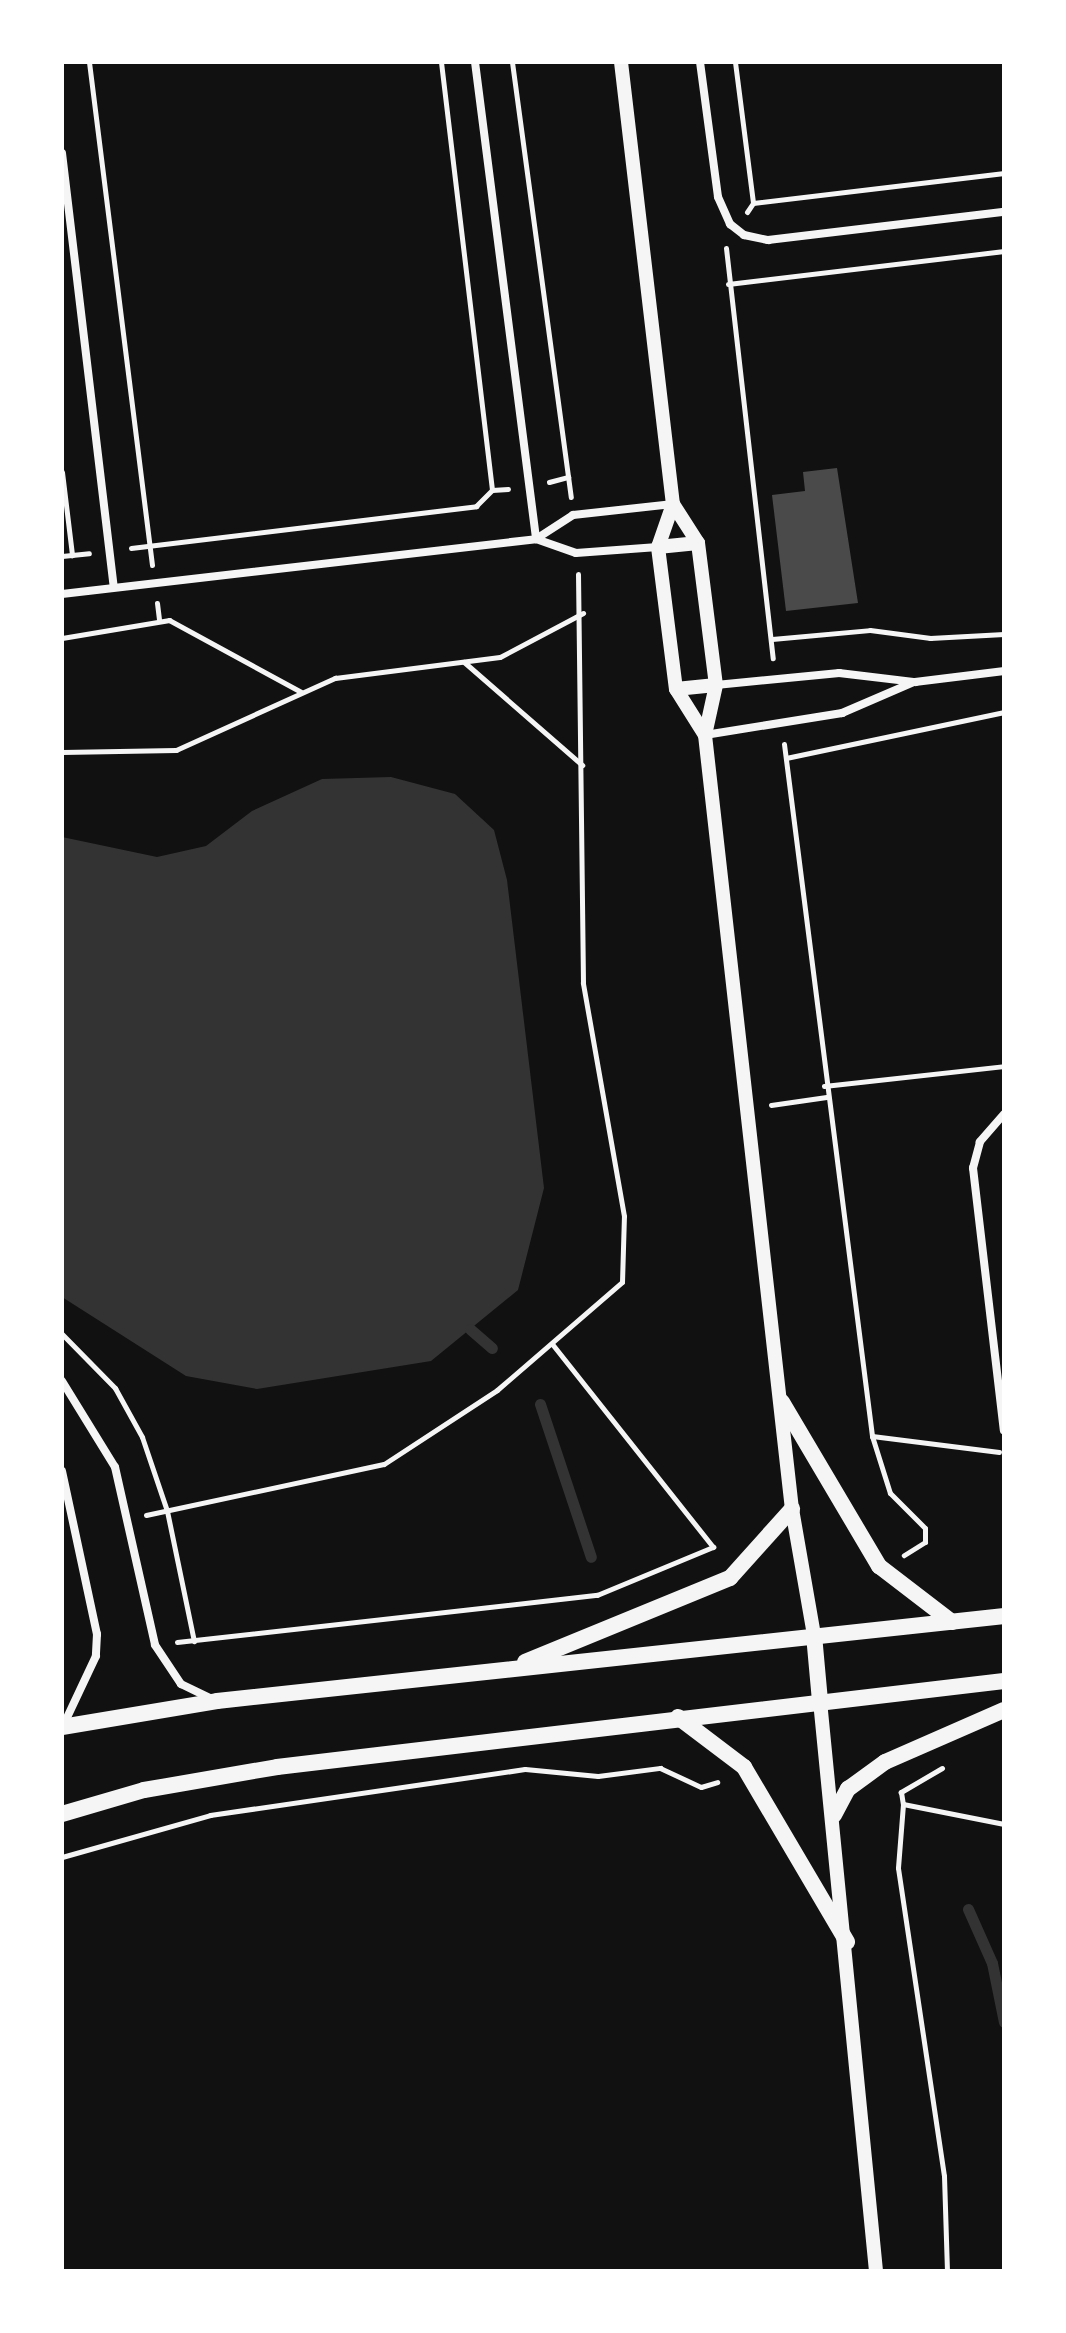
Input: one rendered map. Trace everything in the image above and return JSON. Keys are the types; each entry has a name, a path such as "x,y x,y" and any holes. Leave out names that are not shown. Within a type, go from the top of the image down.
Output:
{"main road":[{"path":"782,1402 879,1566 952,1622"},
{"path":"497,1673 730,1578 792,1509"},
{"path":"62,1727 217,1701 1004,1616"},
{"path":"814,1635 820,1701"},
{"path":"62,1814 144,1790 277,1767 678,1717 1004,1681"},
{"path":"834,1815 848,1789 885,1762 1004,1710"},
{"path":"678,1717 744,1767 847,1942"}],"street":[{"path":"475,62 536,539"},
{"path":"621,62 673,504 658,547 676,689 705,735"},
{"path":"700,62 716,189 735,229 768,240 1004,212"},
{"path":"62,153 114,587"},
{"path":"536,539 573,515 673,504"},
{"path":"673,504 698,543 716,685 705,735 792,1509 814,1635"},
{"path":"62,594 536,539 576,553 698,543"},
{"path":"676,689 839,673 915,682 1004,671"},
{"path":"705,735 842,713 915,682"},
{"path":"1004,1114 980,1142 973,1168 1004,1430"},
{"path":"62,1381 115,1467 155,1645 181,1684 217,1701"},
{"path":"62,1471 97,1634 96,1656 62,1727"},
{"path":"820,1701 847,1942 876,2271"}],"path":[{"path":"89,62 148,545"},
{"path":"441,62 492,490"},
{"path":"512,62 573,515"},
{"path":"735,62 753,203 735,229 725,252 772,639 764,680"},
{"path":"753,203 1004,173"},
{"path":"728,284 1004,251"},
{"path":"62,472 72,555"},
{"path":"62,556 476,506 492,490 528,488 568,477"},
{"path":"167,1511 384,1464 439,1433 612,1297 629,1248 583,983 583,613 576,553"},
{"path":"62,752 176,750 335,678 500,657 583,613"},
{"path":"62,638 169,620 302,692"},
{"path":"772,639 870,630 930,638 1004,634"},
{"path":"464,662 582,765"},
{"path":"786,758 1004,712"},
{"path":"769,726 786,758 824,1086 872,1436 890,1493 925,1528 925,1542 903,1555"},
{"path":"824,1086 1004,1066"},
{"path":"748,1108 826,1097"},
{"path":"62,1334 115,1388 142,1437 167,1511 194,1641"},
{"path":"155,1645 597,1595 713,1547 553,1345"},
{"path":"872,1436 971,1454 1004,1452"},
{"path":"62,1857 210,1815 525,1769 598,1776 660,1768 701,1787 717,1782"},
{"path":"901,1792 903,1804 898,1868 944,2176 947,2271"},
{"path":"903,1804 1004,1824"}],"shaded area":[{"path":"391,777 455,794 494,830 507,880 544,1188 518,1290 431,1361 257,1389 186,1376 62,1297 62,837 157,857 206,846 252,811 322,779"}],"building":[{"path":"837,468 858,603 786,611 772,495 805,491 803,472"}],"waterway":[{"path":"470,1329 492,1348"},
{"path":"540,1404 591,1557"},
{"path":"968,1909 992,1963 1004,2022"}]}
